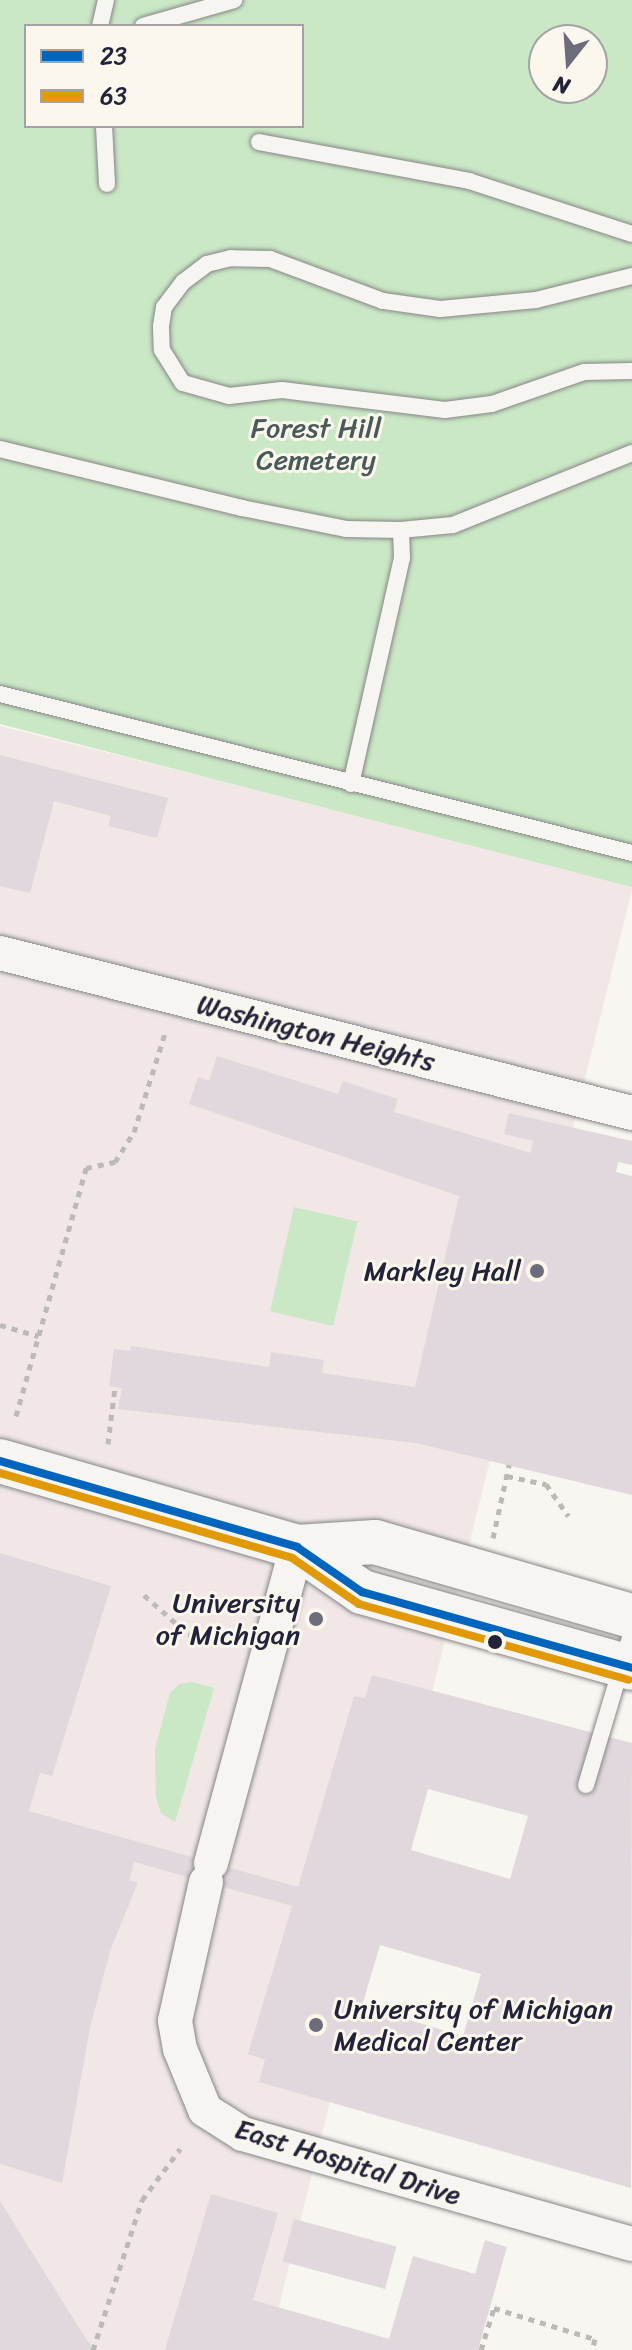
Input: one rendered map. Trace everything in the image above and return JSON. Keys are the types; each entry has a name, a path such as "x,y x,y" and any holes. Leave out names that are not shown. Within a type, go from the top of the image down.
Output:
{"street":[{"name":"Washington Heights","path":"0,953 632,1113"},
{"path":"0,1461 297,1547 362,1592 629,1655"},
{"path":"297,1547 375,1542 632,1616"},
{"name":"East Hospital Drive","path":"297,1547 209,1872 175,2021 180,2049 205,2110 243,2134 632,2244"}],"lane":[{"path":"100,24 106,0"},
{"path":"150,24 234,0"},
{"path":"104,128 107,184"},
{"path":"259,142 469,181 632,234"},
{"path":"632,276 536,300 440,309 383,301 270,259 231,258 207,264 183,282 164,307 161,327 162,350 183,383 229,396 282,390 445,410 492,404 584,372 632,371"},
{"path":"0,449 242,508 346,529 401,530 453,525 632,453"},
{"path":"351,784 402,558 401,530"},
{"path":"0,694 632,853"},
{"path":"586,1785 629,1655"}],"path":[{"path":"16,1416 86,1168 115,1162 134,1132 169,1021"},
{"path":"0,1325 38,1336"},
{"path":"108,1444 115,1387"},
{"path":"489,1554 509,1465"},
{"path":"507,1476 546,1484 568,1516"},
{"path":"144,1595 188,1634 226,1644 235,1641"},
{"path":"93,2350 142,2200 180,2149"},
{"path":"481,2350 494,2308 595,2339 592,2350"}],"shaded area":[{"name":"University of Michigan","path":"0,726 632,884 268,2350 0,2350"}],"green space":[{"name":"Forest Hill Cemetery","path":"0,0 632,0 632,887 0,724"},
{"path":"294,1207 357,1222 333,1326 270,1311"},
{"path":"192,1682 214,1688 175,1822 161,1813 156,1797 155,1749 170,1693 179,1684"}],"building":[{"path":"0,755 168,798 157,838 108,826 111,816 54,801 30,893 0,886"},
{"name":"Markley Hall","path":"217,1056 338,1094 343,1081 398,1099 394,1112 531,1153 533,1141 504,1134 509,1113 632,1141 632,1165 618,1162 616,1172 632,1176 632,1495 416,1443 118,1409 122,1388 109,1386 114,1349 130,1351 131,1346 269,1367 271,1352 324,1360 322,1373 415,1387 459,1196 189,1104 198,1077 209,1081"},
{"path":"0,1553 111,1586 52,1776 40,1773 29,1811 298,1887 354,1696 365,1698 372,1675 632,1743 631,2188 259,2082 265,2060 248,2054 292,1906 134,1862 129,1881 138,1882 110,1951 90,2028 62,2183 0,2164","holes":["428,1789 528,1816 510,1879 411,1850","380,1945 481,1974 463,2036 362,2006"]},
{"path":"211,2194 278,2213 253,2300 389,2339 413,2256 475,2274 485,2240 507,2247 478,2350 165,2350"},
{"path":"0,2201 86,2339 95,2350 0,2350"},
{"path":"294,2219 396,2246 385,2289 283,2262"}],"transit line":[{"name":"23","path":"0,1461 297,1547 362,1592 632,1668"},
{"name":"63","path":"0,1473 292,1558 359,1604 629,1680"}],"place":[{"name":"Markley Hall","path":"537,1271"},
{"name":"University of Michigan","path":"316,1619"},
{"name":"University of Michigan Medical Center","path":"316,2025"}]}
